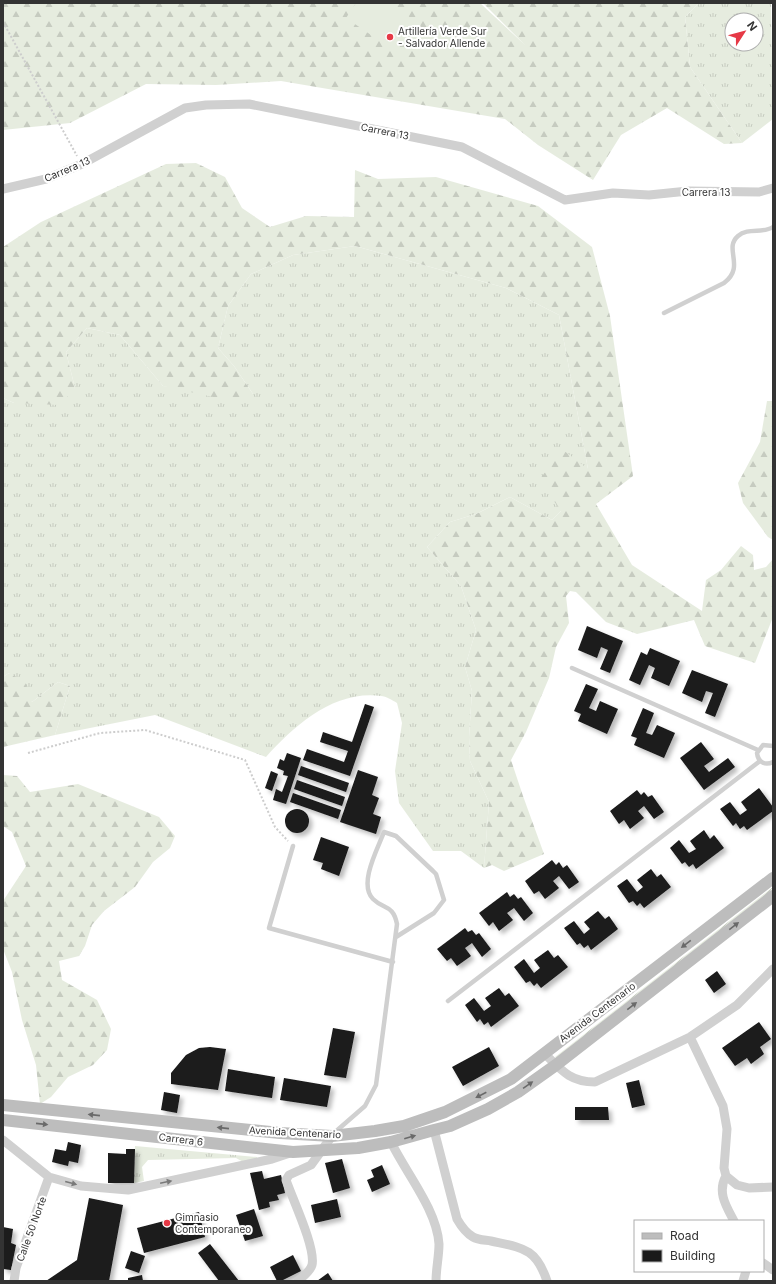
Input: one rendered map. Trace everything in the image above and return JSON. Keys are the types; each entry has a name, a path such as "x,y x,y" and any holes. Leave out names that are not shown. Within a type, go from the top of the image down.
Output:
{"main road":[{"name":"Avenida Centenario","path":"3,1106 280,1133 332,1136 404,1126 445,1112 511,1079 773,878"},
{"name":"Carrera 6","path":"3,1120 293,1152 358,1148 392,1142 450,1126 488,1109 518,1092 556,1065 773,896"}],"street":[{"name":"Carrera 13","path":"3,189 46,179 82,164 185,108 206,105 249,104 462,147 565,200 613,193 649,195 688,191 759,192 773,188"},
{"path":"544,1053 569,1076 581,1082 595,1082 690,1037 737,1005 773,969"},
{"path":"690,1037 723,1106 727,1130 724,1168 726,1176 736,1185 749,1188 773,1186"},
{"path":"434,1130 457,1219 464,1230 474,1238 521,1248 532,1254 542,1265 548,1281"},
{"path":"298,1281 309,1271 312,1264 311,1250 286,1180 289,1175 309,1167 332,1136"},
{"path":"3,1140 49,1176 81,1186 128,1190 272,1159 293,1152"},
{"path":"392,1142 423,1198 434,1222 439,1244 436,1281"},
{"name":"Calle 50 Norte","path":"14,1281 16,1268 49,1176"},
{"path":"726,1176 722,1183 723,1198 734,1220"},
{"path":"764,1264 773,1270"}],"lane":[{"path":"664,313 724,283 730,278 735,262 733,244 741,234 773,227"},
{"path":"572,668 758,750"},
{"path":"758,750 763,745 773,746"},
{"path":"758,750 760,761"},
{"path":"760,761 767,764 773,762"},
{"path":"448,1001 760,761"},
{"path":"332,1136 337,1129 364,1106 376,1084 397,924 395,915 389,908 373,899 369,892 369,870 384,832 396,836 417,854 436,874 444,900 434,913 396,937"},
{"path":"293,846 270,928 393,962"}],"path":[{"path":"3,22 82,164"},
{"path":"28,753 100,733 145,730 245,760 275,827 293,846"}],"green space":[{"path":"3,3 480,3 525,45 483,3 699,3 685,17 690,67 742,143 724,144 667,108 621,135 593,180 538,145 505,119 281,81 216,85 146,84 70,123 3,130"},
{"name":"Artillería Verde Sur - Salvador Allende","path":"356,3 389,3 417,22 396,52 346,18"},
{"path":"699,3 771,3 773,119 742,143 690,67 685,17"},
{"path":"196,163 225,177 242,208 270,227 306,216 354,217 355,170 378,179 436,177 538,206 592,247 610,316 633,476 596,504 632,565 702,611 706,580 721,570 741,546 753,555 754,570 766,567 773,559 773,617 755,663 705,646 694,620 637,634 606,622 576,592 570,591 566,596 569,623 556,647 549,678 526,732 511,760 544,854 504,871 492,865 484,868 489,802 470,761 469,737 472,691 465,667 476,630 461,586 427,547 450,522 476,514 510,497 552,520 561,511 539,480 563,450 588,469 559,315 506,288 355,246 293,255 251,274 228,306 218,348 234,366 253,394 236,402 163,386 120,335 87,328 66,352 75,388 60,405 14,403 3,398 3,247 41,222 166,164"},
{"path":"355,246 506,288 559,315 588,469 561,511 552,520 510,497 476,514 450,522 427,547 461,586 476,630 465,667 472,691 469,737 470,761 489,802 484,868 461,851 433,851 399,803 395,771 402,723 397,703 387,697 364,696 347,698 332,704 303,722 266,757 155,715 55,735 70,686 58,682 32,702 9,673 3,677 3,398 14,403 75,388 66,352 87,328 120,335 163,386 253,394 234,366 218,348 228,306 251,274 293,255"},
{"path":"767,401 773,401 773,540 768,537 743,503 738,483 760,442"},
{"path":"9,673 25,682 32,702 58,682 70,686 55,735 3,747 3,677"},
{"path":"3,775 17,776 30,792 78,784 159,817 175,836 170,848 153,862 135,887 104,911 92,925 85,946 79,956 59,961 62,980 97,1000 111,1029 107,1050 93,1065 68,1077 51,1097 40,1104 36,1065 22,1020 12,972 3,949 3,901 26,866 12,832 3,826"},
{"path":"773,887 773,889 556,1058 555,1057"},
{"path":"135,1146 257,1157 257,1160 245,1163 236,1158 148,1160 142,1167 144,1181 134,1183"}],"building":[{"path":"587,626 623,641 610,673 600,669 608,650 601,647 597,658 578,650"},
{"path":"650,648 680,661 669,686 651,678 655,668 649,665 640,685 629,680 641,652 647,655"},
{"path":"692,670 728,684 715,717 705,713 713,693 706,691 702,702 682,693"},
{"path":"586,684 598,689 589,708 596,711 600,701 618,709 607,734 578,721 581,714 574,711"},
{"path":"365,704 374,707 350,776 303,760 307,749 344,762 348,751 320,742 323,732 352,742"},
{"path":"643,708 654,713 646,733 652,735 657,725 675,733 664,758 634,745 637,738 631,736"},
{"path":"701,742 714,759 704,766 709,772 728,758 735,767 704,790 680,758"},
{"path":"287,753 301,758 286,804 273,800 276,789 282,792 288,776 283,775 284,771 277,768 280,759 284,761"},
{"path":"301,766 349,783 346,792 298,775"},
{"path":"358,770 378,777 372,795 379,798 373,814 381,817 376,834 340,822"},
{"path":"271,771 278,774 272,791 265,788"},
{"path":"297,780 345,797 342,806 294,789"},
{"path":"759,788 773,807 773,811 747,830 744,826 740,829 736,823 733,826 720,809 730,802 740,815 747,810 741,802"},
{"path":"637,790 641,795 644,792 648,797 652,795 664,812 654,819 644,806 638,811 644,818 630,829 624,820 619,824 610,811"},
{"path":"293,793 341,810 338,819 290,802"},
{"path":"297,809 306,812 309,821 306,830 297,833 288,830 285,821 288,812"},
{"path":"704,830 710,839 714,835 724,848 696,869 693,864 689,867 685,862 682,864 670,848 679,840 689,853 696,849 690,841"},
{"path":"321,837 349,847 339,876 321,869 323,863 313,860"},
{"path":"552,860 556,865 559,862 563,868 567,865 579,882 569,889 559,876 553,881 559,888 545,899 539,891 534,894 525,881"},
{"path":"651,869 657,877 661,874 671,887 644,908 640,903 637,906 633,901 629,903 617,886 627,879 637,892 643,887 637,880"},
{"path":"507,892 510,897 514,894 518,899 521,897 533,913 524,921 514,908 507,913 513,920 499,931 493,922 489,926 479,913"},
{"path":"598,911 605,919 609,916 618,929 591,950 588,945 584,948 580,943 577,945 564,928 574,921 584,934 590,929 584,922"},
{"path":"465,928 468,932 472,930 476,935 479,933 491,949 482,957 472,943 465,948 471,956 457,966 451,958 447,961 437,949"},
{"path":"548,950 554,958 558,955 568,967 541,988 537,983 534,986 530,981 526,983 514,967 524,959 534,973 540,968 534,960"},
{"path":"717,971 726,984 714,993 705,980"},
{"path":"499,988 505,996 509,993 519,1006 491,1027 488,1022 484,1025 480,1019 477,1022 465,1005 474,998 484,1011 491,1006 485,998"},
{"path":"759,1022 771,1039 760,1047 764,1054 751,1064 747,1058 735,1066 722,1048"},
{"path":"333,1028 355,1032 346,1078 324,1075"},
{"path":"210,1047 226,1049 218,1090 171,1084 171,1073 186,1055 199,1048"},
{"path":"489,1047 499,1066 463,1086 452,1067"},
{"path":"228,1069 275,1077 272,1098 225,1091"},
{"path":"284,1078 331,1086 327,1107 280,1100"},
{"path":"639,1080 645,1105 632,1108 626,1083"},
{"path":"164,1092 180,1095 177,1113 161,1110"},
{"path":"575,1107 608,1107 609,1120 575,1120"},
{"path":"68,1142 81,1145 78,1163 69,1161 68,1166 52,1162 55,1149 66,1151"},
{"path":"126,1149 135,1149 134,1183 108,1183 108,1153 126,1154"},
{"path":"342,1159 350,1188 333,1193 325,1163"},
{"path":"382,1165 390,1184 372,1192 367,1180 374,1177 371,1170"},
{"path":"262,1171 264,1179 281,1175 285,1193 277,1195 279,1200 269,1202 270,1207 259,1210 250,1173"},
{"path":"89,1198 123,1205 109,1281 46,1281 77,1260"},
{"path":"337,1199 341,1217 315,1223 311,1205"},
{"path":"254,1209 263,1236 245,1241 236,1215"},
{"path":"199,1212 205,1237 144,1253 137,1228"},
{"path":"3,1227 13,1229 11,1243 16,1245 11,1270 3,1269"},
{"path":"210,1244 239,1281 219,1281 198,1253"},
{"path":"131,1251 145,1256 139,1273 125,1268"},
{"path":"293,1255 301,1271 281,1281 277,1281 270,1267"},
{"path":"328,1273 333,1281 317,1281"},
{"path":"142,1275 143,1281 128,1281 128,1278"}],"place":[{"name":"Artillería Verde Sur - Salvador Allende","path":"390,37"},
{"name":"Gimnasio Contemporaneo","path":"167,1223"}]}
